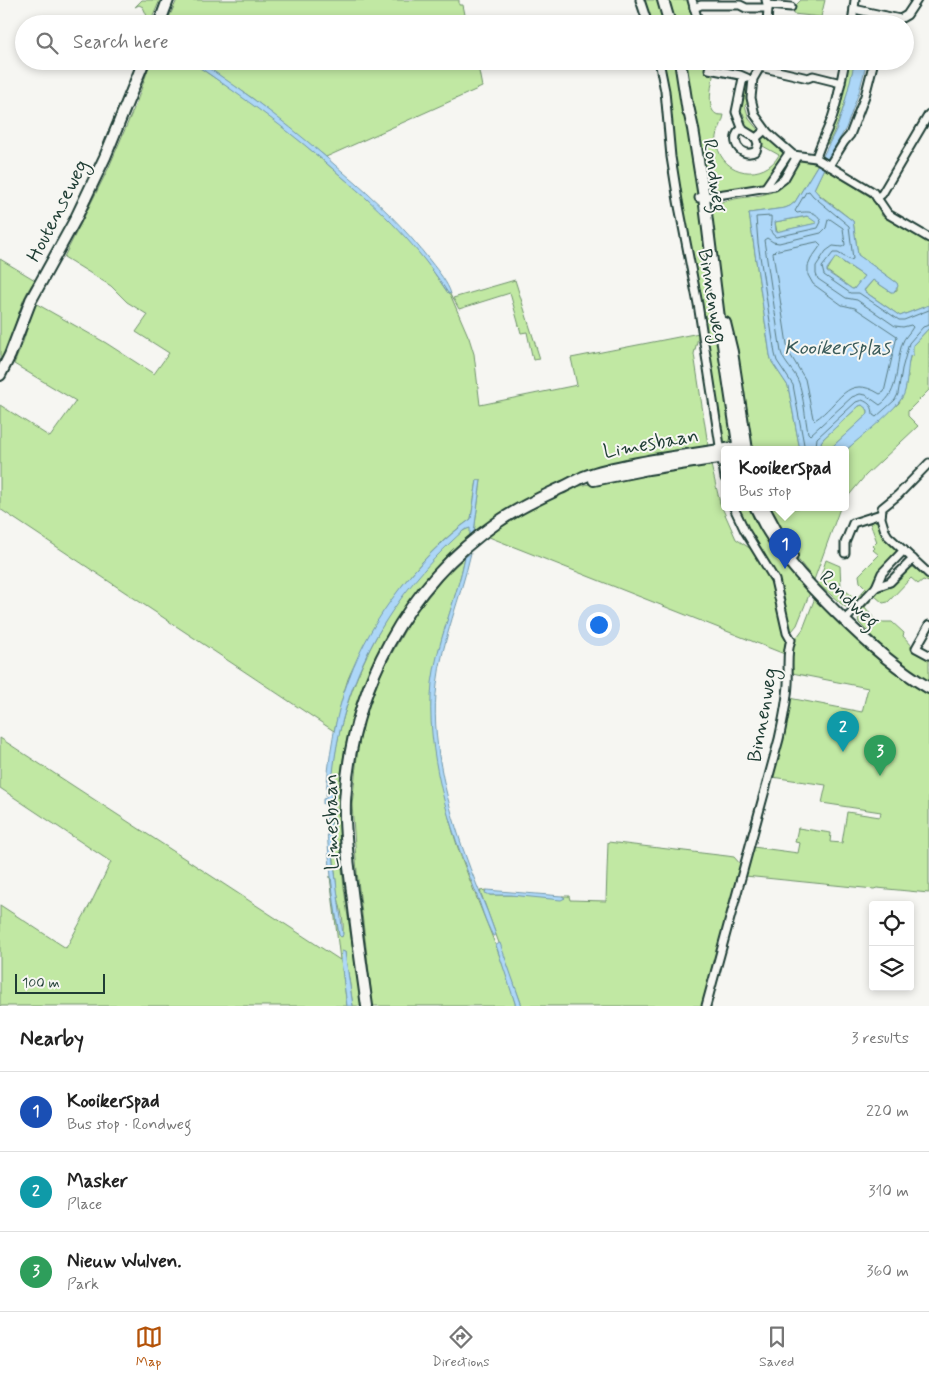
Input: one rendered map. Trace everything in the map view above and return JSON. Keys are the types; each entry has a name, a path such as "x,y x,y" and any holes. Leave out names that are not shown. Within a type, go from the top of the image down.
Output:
{"main road":[{"path":"162,15 168,0"},
{"path":"663,0 667,15"},
{"name":"Houtenseweg","path":"0,375 10,355 31,300 75,220 105,157 140,70"},
{"name":"Rondweg","path":"682,70 718,299 719,318 742,446"},
{"name":"Limesbaan","path":"367,1006 346,836 345,802 353,737 376,668 392,638 420,596 463,550 499,521 522,508 588,475 613,468 716,455"},
{"name":"Rondweg","path":"758,511 767,530 790,564 892,661 929,688"},
{"name":"Rondweg","path":"766,511 783,543 797,563 847,618"}],"street":[{"path":"640,0 645,15"},
{"path":"692,0 696,15"},
{"path":"853,15 855,0"},
{"path":"906,15 917,0"},
{"path":"694,8 701,5 740,5 746,8 767,4 791,7"},
{"path":"854,9 880,15"},
{"name":"Binnenweg","path":"660,70 665,91 678,201 698,304 716,455 721,468"},
{"path":"714,70 753,79"},
{"path":"757,70 753,79 752,104 765,130 793,155 823,162 872,192 888,214 929,238"},
{"path":"781,70 808,78 813,76 842,82"},
{"path":"823,162 820,143 831,120 844,70"},
{"path":"823,162 850,135 865,96 872,70"},
{"path":"742,129 738,132 735,139 737,146 743,153 752,154 756,151 758,144 756,138 742,129 736,111 743,78"},
{"path":"877,198 884,190 929,114"},
{"path":"756,138 765,130"},
{"path":"702,197 775,186 782,182 793,155"},
{"path":"929,463 898,495 884,506 881,514 887,534 929,574"},
{"name":"Binnenweg","path":"706,1006 773,762 784,714 788,685 789,645 791,640 787,634 775,580 745,531 735,511"},
{"path":"845,553 844,543 853,522 881,514"},
{"path":"847,618 876,587 882,573 904,550"},
{"path":"876,587 890,582 913,559"},
{"path":"929,624 916,648 929,655"}],"green space":[{"path":"142,0 160,0 153,15 146,15 143,7 139,5 135,7"},
{"path":"177,0 459,0 459,5 463,5 465,15 170,15"},
{"path":"643,0 660,0 664,15 647,15"},
{"path":"666,0 690,0 694,15 670,15"},
{"path":"801,0 825,0 821,15 793,14 794,7"},
{"path":"148,70 203,70 284,127 374,204 420,252 450,294 474,354 480,405 577,385 571,358 699,333 694,354 708,445 703,446 703,449 652,457 520,503 474,532 481,480 477,480 471,519 453,532 421,563 381,616 348,679 334,731 0,509 0,405 50,437 76,401 14,364 35,303 106,343 154,374 169,353 136,332 148,315 127,302 111,286 64,257 109,167"},
{"path":"211,70 479,70 482,87 326,157 252,98"},
{"path":"662,70 679,70 683,92 732,434 729,443 725,446 722,446 683,218"},
{"path":"685,70 708,70 709,75 713,76 710,102 716,114 724,115 718,133 717,145 727,163 735,169 745,172 754,172 772,164 779,155 759,142 761,136 766,134 782,150 784,156 770,180 755,187 718,190 706,187"},
{"path":"845,70 853,70 837,124 828,144 823,143"},
{"path":"746,81 750,82 749,103 745,105 749,119 759,131 755,134 746,130 743,124 746,122 743,113 738,112"},
{"path":"800,160 808,160 808,162 818,164 795,202 785,208 749,213 770,355 772,362 788,386 799,446 748,446 732,342 721,299 707,207 724,201 762,195 774,191 786,182"},
{"path":"824,168 874,199 882,216 929,241 929,305 900,316 864,291 873,280 891,292 897,290 897,283 858,255 853,221 814,189"},
{"path":"808,216 818,223 777,232 775,222"},
{"path":"835,257 864,276 854,289 827,271"},
{"path":"0,259 35,280 23,300 0,365"},
{"path":"515,280 540,359 533,360 527,332 521,333 510,293 459,309 453,298"},
{"path":"929,328 929,390 908,411 908,416 918,426 865,476 849,495 849,447 899,403 905,390 908,377 907,370 913,345"},
{"path":"862,405 868,410 868,414 833,446 822,446 821,442 824,438"},
{"path":"711,465 721,511 724,511 736,539 751,549 774,582 786,637 787,655 489,537 513,518 540,502 567,489 598,482"},
{"path":"739,511 756,511 811,590 797,625 792,631 789,629 784,597 778,579"},
{"path":"770,511 839,511 814,580 789,548"},
{"path":"876,519 883,536 896,550 893,556 895,558 859,601 845,607 818,584 826,560 840,566 841,587 856,599 866,588 860,582 859,575 879,555 873,550 875,548 873,546 877,542 870,523 866,524 865,522"},
{"path":"469,528 471,529 470,535 448,554 422,584 401,613 383,643 367,676 355,709 346,744 339,814 341,862 361,1006 353,1006 345,952 341,961 347,1006 0,1006 0,905 66,948 111,862 0,788 0,738 340,960 330,876 339,935 342,937 342,914 337,892 331,808 332,775 347,707 359,673 374,641 392,610 412,582 434,557 455,537"},
{"path":"465,557 435,666 431,704 433,738 444,796 457,844 499,953 516,1006 373,1006 357,872 352,805 358,747 365,716 383,669 414,614 445,576"},
{"path":"913,567 929,579 929,582 923,580 918,584 911,578 888,602 883,603 875,596 865,607 877,622 892,622 904,633 903,636 914,648 929,657 929,684 892,656 859,623 858,619 861,610 871,596 878,590 893,584"},
{"path":"816,595 929,693 929,893 745,876 753,847 798,853 800,843 795,842 798,828 831,833 830,842 842,843 847,812 880,817 881,812 822,803 826,785 772,777 789,698 862,712 868,688 792,673 792,644 803,629"},
{"path":"608,842 734,857 741,865 703,1006 522,1006 480,891 486,890 485,892 490,895 565,898 562,896 569,896 570,900 606,901"}],"water":[{"path":"203,70 211,70 254,100 355,182 411,237 440,273 451,294 448,293 425,260 385,216 323,160 248,102"},
{"name":"Kooikersplas","path":"853,70 865,70 846,128 823,167 814,189 821,197 853,221 858,255 897,283 898,286 894,292 891,292 873,280 864,290 865,292 900,316 929,305 929,328 913,345 913,355 910,356 904,394 886,415 849,447 833,446 868,414 868,410 862,405 824,438 821,442 822,446 799,446 788,386 772,362 770,355 749,213 785,208 795,202 823,156 837,128","holes":["807,216 817,223 776,232 775,222","836,257 864,276 854,289 827,272 827,269"]},
{"path":"477,480 481,480 474,532 470,535 470,528 464,530 435,558 409,588 386,620 368,653 352,689 341,726 334,765 331,806 333,854 343,935 341,937 339,935 332,886 326,804 323,804 323,799 326,798 333,737 344,692 358,655 370,633 399,590 433,551 471,519"},
{"path":"471,553 439,668 435,705 436,725 441,767 450,808 466,857 496,935 493,936 465,866 448,815 441,788 432,735 432,683 435,667 465,557"},
{"path":"486,890 562,896 565,898 561,900 490,895 485,893"},
{"path":"500,943 522,1006 516,1006 496,945"},
{"path":"342,951 345,952 353,1006 347,1006 341,961"}],"place":[{"name":"Kooikerspad","path":"785,569"},
{"name":"Masker","path":"843,752"},
{"name":"Nieuw Wulven.","path":"880,776"}]}
